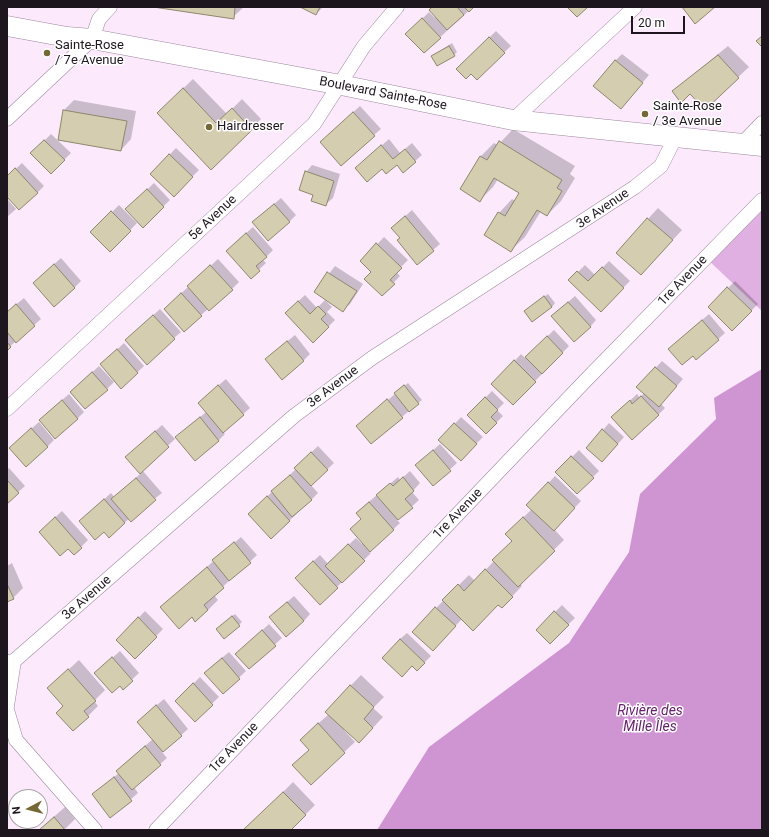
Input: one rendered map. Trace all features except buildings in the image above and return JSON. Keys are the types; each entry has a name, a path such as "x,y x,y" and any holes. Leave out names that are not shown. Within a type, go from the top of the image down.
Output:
{"street":[{"path":"7,119 92,39 99,19 110,7"},
{"name":"5e Avenue","path":"7,409 314,124 341,85 364,46 397,7"},
{"path":"513,120 635,7"},
{"name":"Boulevard Sainte-Rose","path":"7,26 67,37 92,39 341,85 513,120 762,146"},
{"path":"742,144 762,123"},
{"name":"3e Avenue","path":"11,662 294,416 372,358 635,188 661,166 675,138"},
{"name":"1re Avenue","path":"156,830 585,381 762,200"},
{"path":"7,706 11,662"},
{"path":"7,710 16,740 95,830"}],"shaded area":[{"path":"762,200 762,311 706,258"}],"water":[{"name":"Rivière des Mille Îles","path":"762,369 762,830 377,830 429,747 569,643 629,552 640,494 716,419 714,398"}],"place":[{"name":"Sainte-Rose / 7e Avenue","path":"47,53"},
{"name":"Sainte-Rose / 3e Avenue","path":"645,114"},
{"name":"Hairdresser","path":"209,127"}]}
